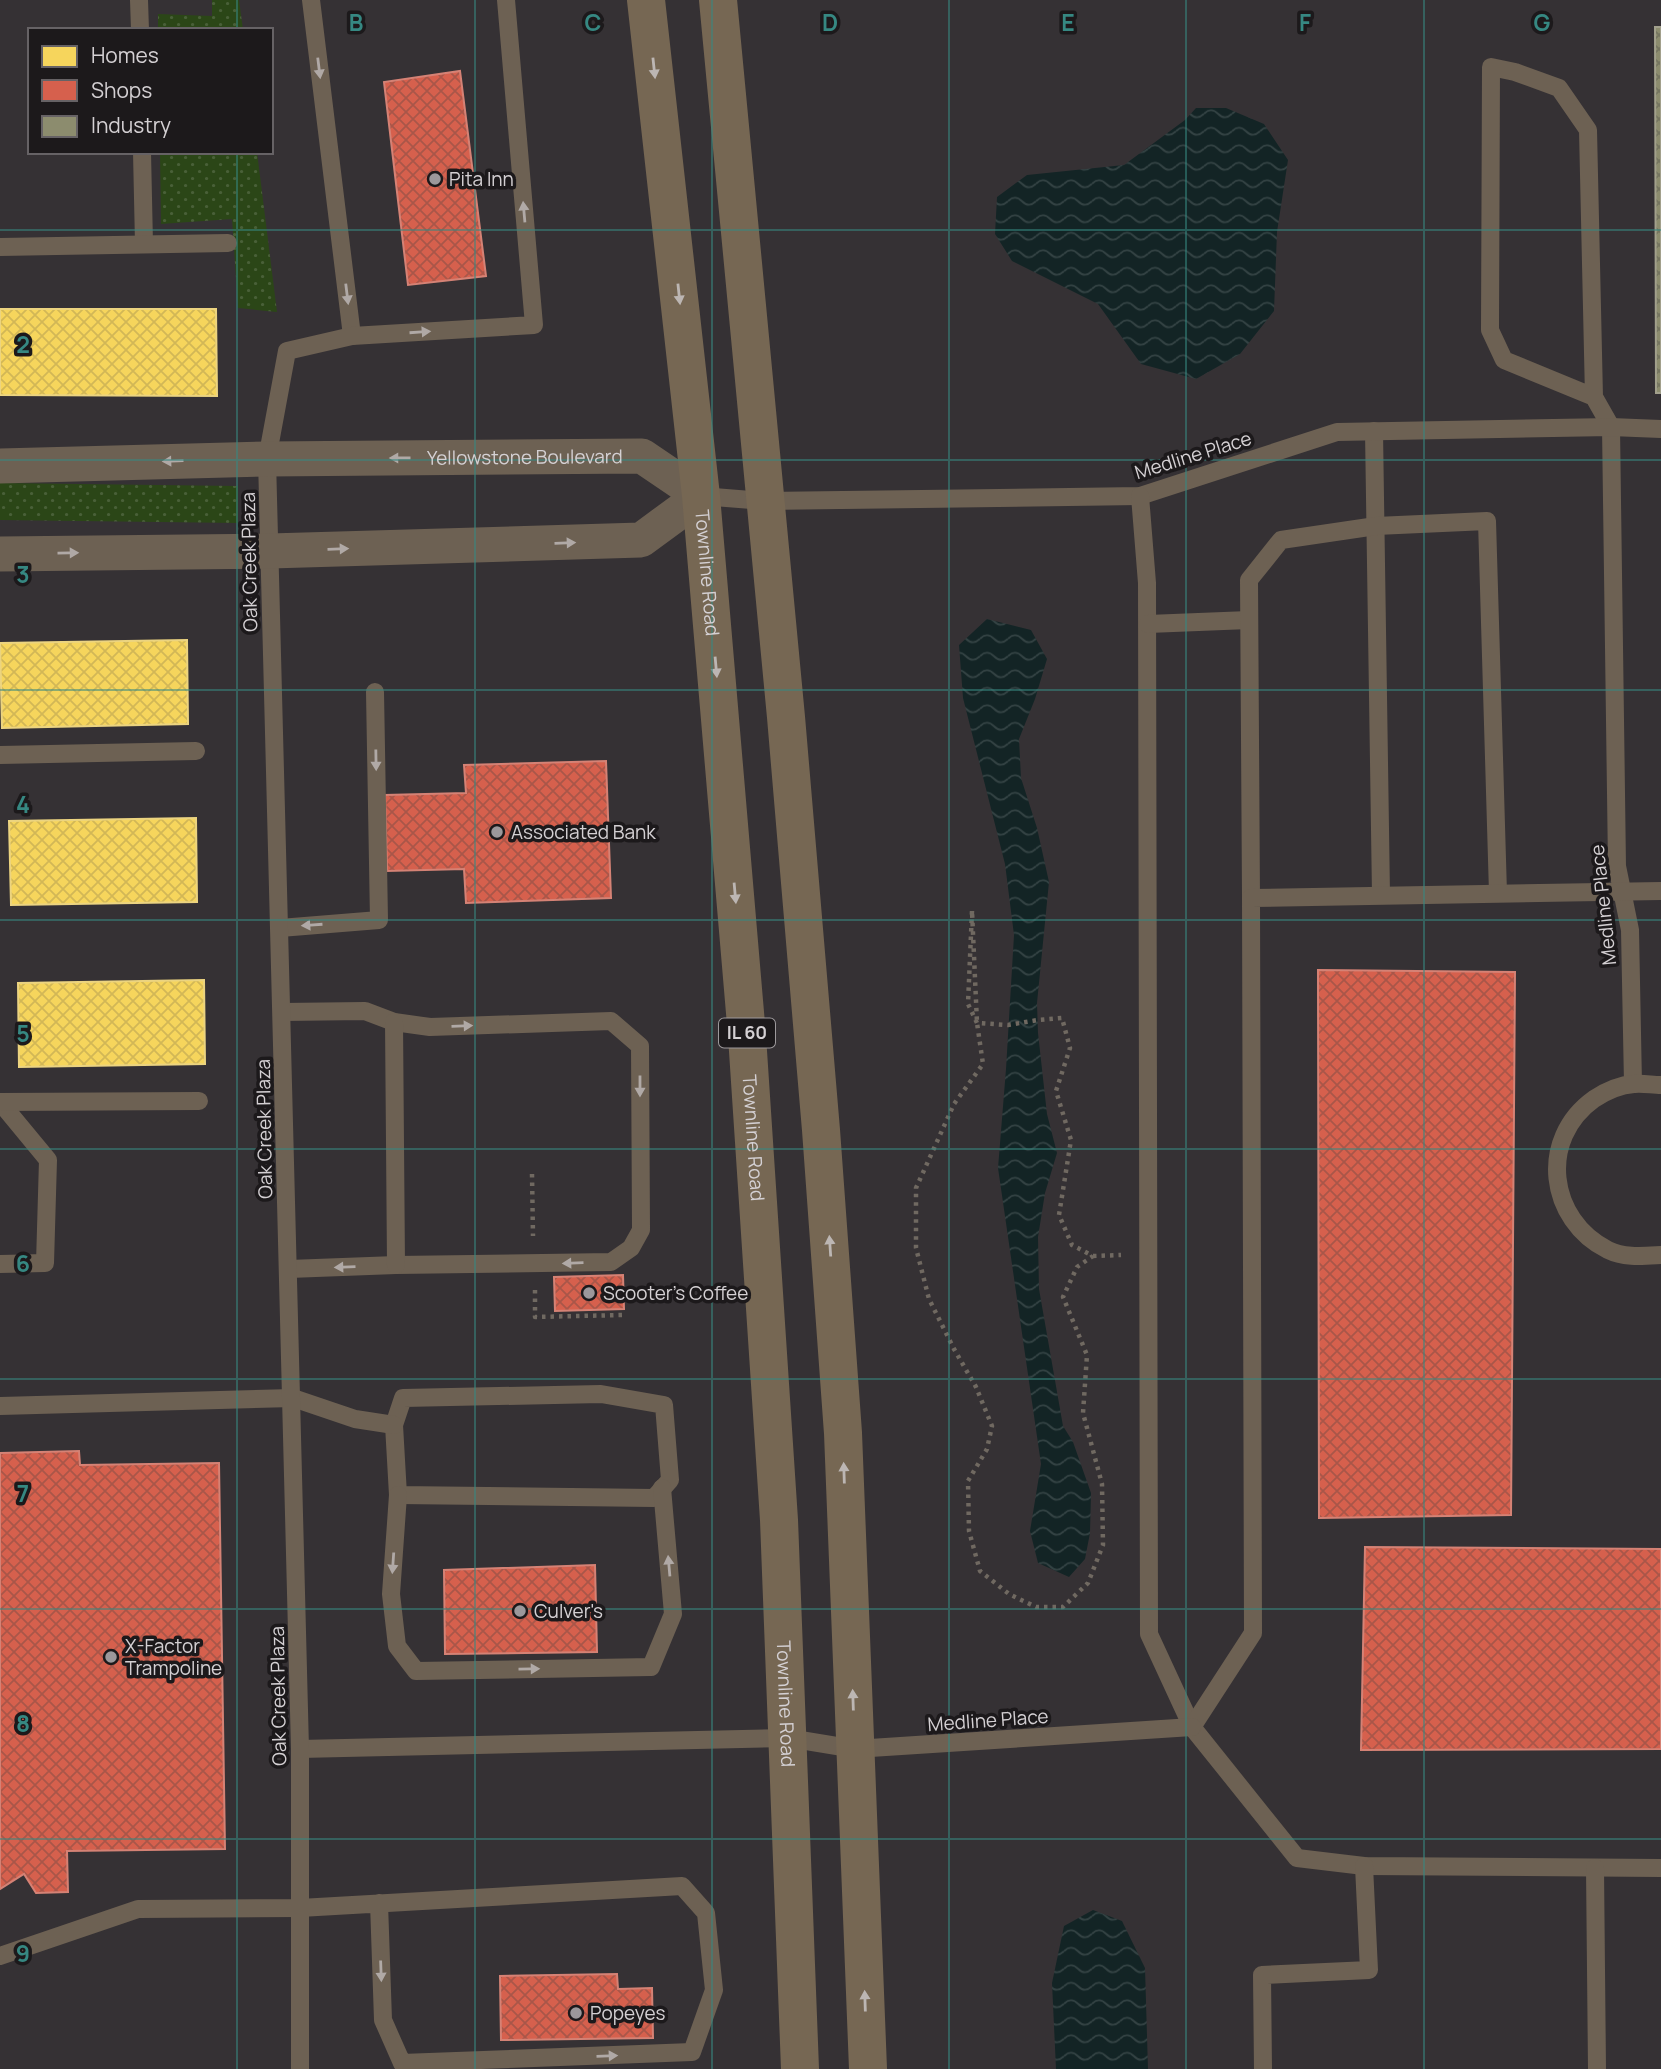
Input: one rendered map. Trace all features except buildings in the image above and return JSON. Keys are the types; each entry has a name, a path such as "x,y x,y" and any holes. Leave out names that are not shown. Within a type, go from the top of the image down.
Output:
{"main road":[{"name":"Townline Road","path":"646,0 701,496 747,1036 779,1520 800,2069"},
{"path":"718,0 786,717 843,1433 868,2069"}],"street":[{"name":"Yellowstone Boulevard","path":"0,467 267,458 642,456 701,496"},
{"path":"0,554 270,551 641,540 701,496"}],"lane":[{"path":"139,0 140,28"},
{"path":"311,0 352,336 534,325 506,0"},
{"name":"Medline Place","path":"1594,397 1504,360 1490,330 1492,67 1515,72 1559,88 1588,130 1594,397 1611,427 1617,866 1630,930 1633,1084"},
{"path":"142,154 144,244"},
{"path":"0,247 228,243"},
{"name":"Oak Creek Plaza","path":"300,2069 300,1749 293,1398 267,458 287,351 352,336"},
{"path":"1611,427 1661,429"},
{"name":"Medline Place","path":"701,496 765,501 1140,496 1337,432 1611,427"},
{"path":"1374,431 1381,895"},
{"path":"1140,496 1147,583 1149,1634 1192,1727 1297,1858 1364,1866 1661,1868"},
{"path":"1192,1727 1253,1633 1249,580 1281,540 1376,526 1487,521 1498,893"},
{"path":"1147,624 1250,620"},
{"path":"280,928 379,920 375,692"},
{"path":"0,755 196,751"},
{"path":"1251,898 1661,891"},
{"path":"282,1012 365,1011 394,1022 430,1027 611,1021 640,1046 641,1230 631,1248 611,1262 289,1269"},
{"path":"394,1022 396,1265"},
{"path":"1661,1085 1633,1084 1606,1091 1582,1108 1565,1131 1557,1159 1558,1188 1568,1214 1586,1236 1610,1251 1638,1257 1661,1255"},
{"path":"0,1102 200,1101"},
{"path":"0,1102 48,1160 45,1263 0,1264"},
{"path":"398,1495 654,1498 662,1489 670,1480 664,1405 601,1394 403,1398 394,1425 398,1495 391,1594 397,1646 416,1671 651,1667 673,1614 662,1489"},
{"path":"0,1406 293,1398 355,1419 394,1425"},
{"name":"Medline Place","path":"300,1749 788,1738 855,1749 1192,1727"},
{"path":"1263,2069 1262,1975 1369,1970 1364,1866"},
{"path":"1595,1868 1597,2069"},
{"path":"0,1956 138,1909 300,1908 379,1903 682,1886 706,1913 714,1990 692,2053 402,2063 383,2020 379,1903"}],"path":[{"path":"977,1023 968,1004 972,911 977,1023 983,1064 954,1104 916,1188 916,1248 929,1299 976,1387 992,1426 987,1449 968,1481 969,1531 980,1571 1009,1594 1036,1607 1063,1607 1088,1583 1103,1545 1102,1484 1083,1413 1087,1355 1063,1297 1077,1267 1093,1255 1072,1245 1059,1215 1071,1140 1056,1091 1070,1048 1062,1018 1008,1025 977,1023"}],"green space":[{"path":"212,0 239,0 243,28 158,28 158,14 212,16"},
{"path":"160,154 257,154 277,312 238,308 232,219 161,224"},
{"path":"0,483 238,486 238,523 0,520"}],"water":[{"path":"1196,108 1226,108 1264,124 1288,160 1277,232 1274,311 1240,354 1196,379 1141,364 1098,304 1012,261 995,234 997,197 1027,175 1124,165 1185,120"},
{"path":"987,619 1031,630 1047,659 1019,739 1021,778 1037,828 1049,882 1037,1003 1047,1114 1057,1153 1045,1193 1038,1237 1039,1289 1063,1426 1073,1442 1091,1493 1090,1533 1085,1559 1069,1577 1038,1563 1030,1531 1041,1464 998,1168 1014,935 1005,864 963,698 959,645"},
{"path":"1093,1910 1122,1921 1145,1968 1148,2069 1056,2069 1052,1983 1064,1926"}],"place":[{"name":"Pita Inn","path":"435,179"},
{"name":"Associated Bank","path":"497,832"},
{"name":"Scooter's Coffee","path":"589,1293"},
{"name":"Culver's","path":"520,1611"},
{"name":"X-Factor Trampoline","path":"111,1657"},
{"name":"Popeyes","path":"576,2013"}]}
